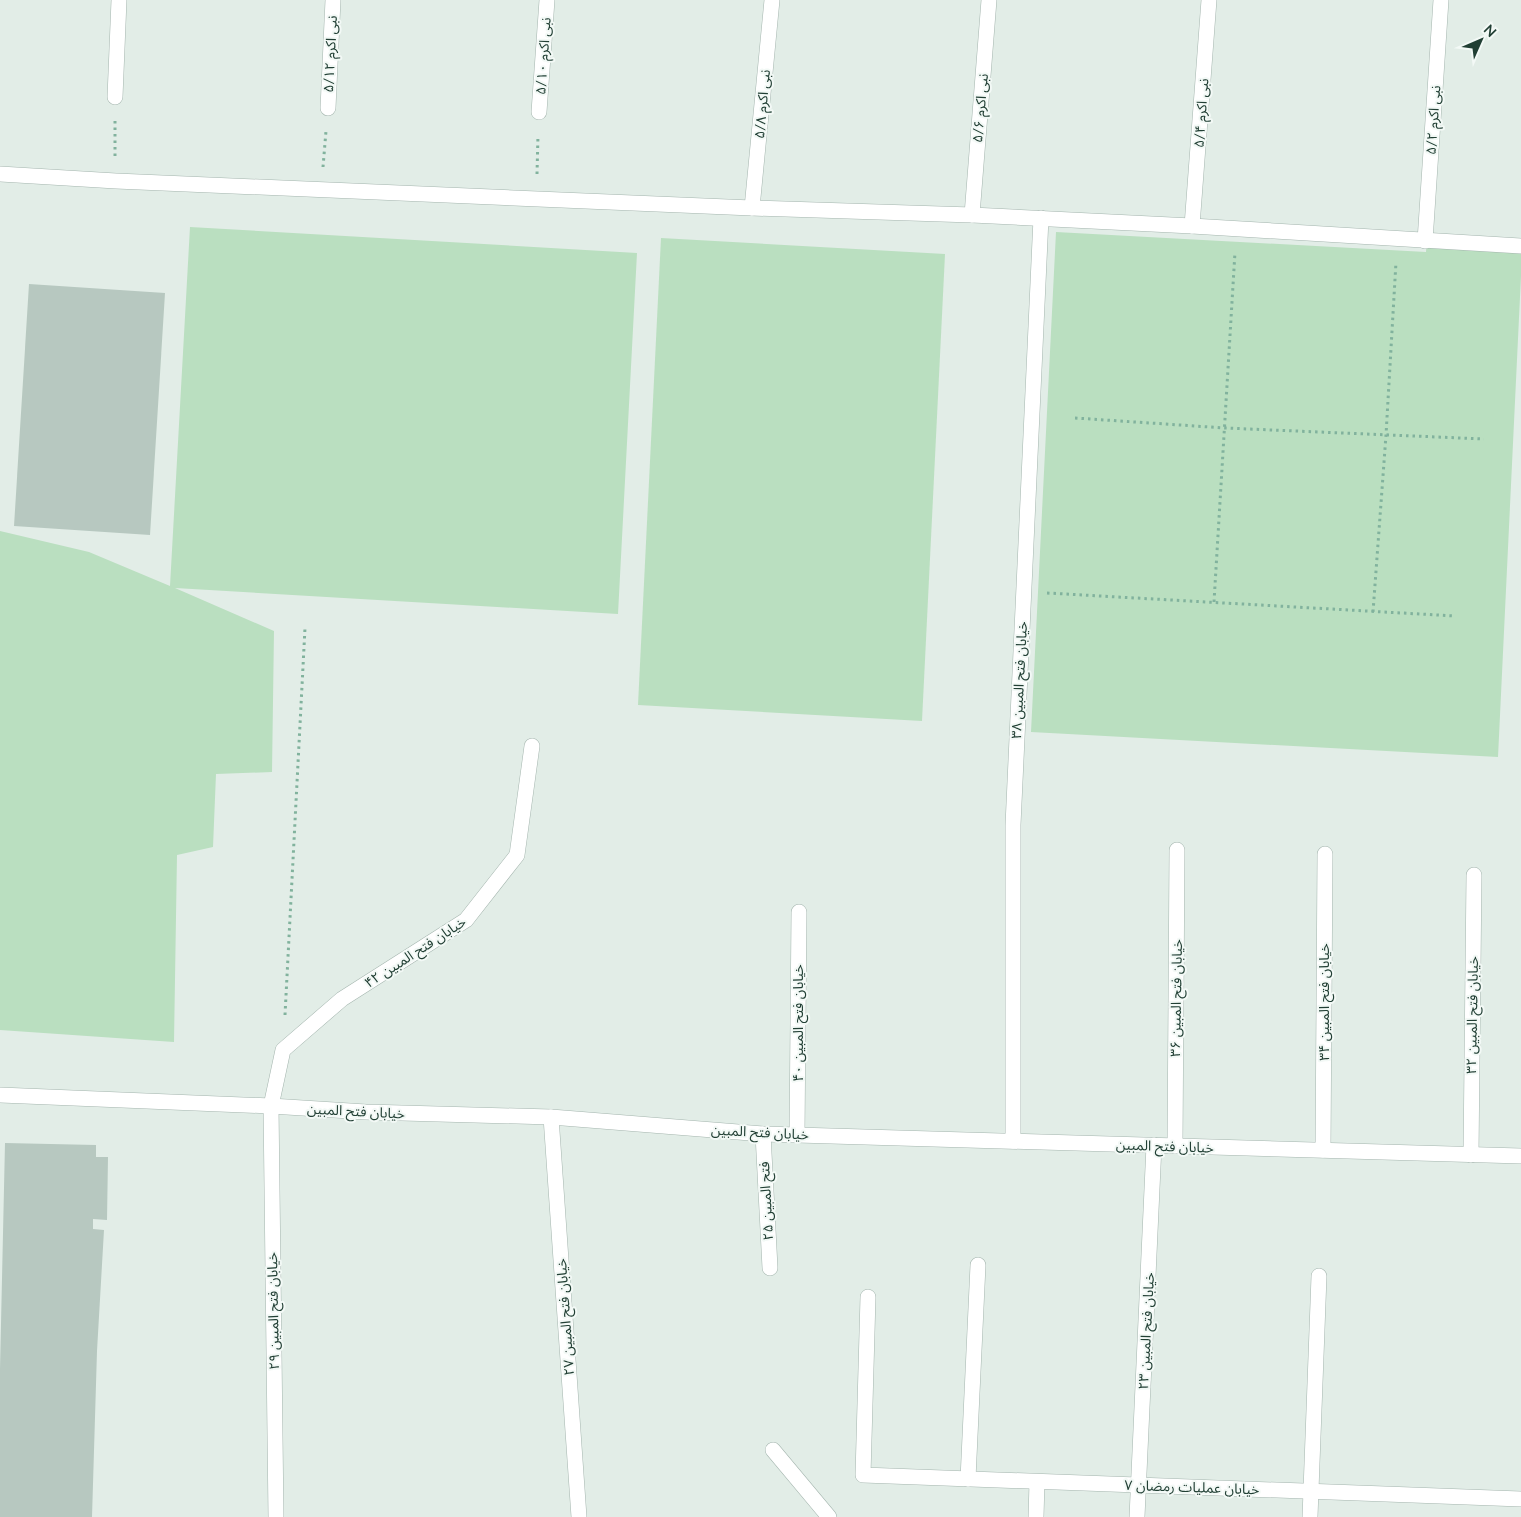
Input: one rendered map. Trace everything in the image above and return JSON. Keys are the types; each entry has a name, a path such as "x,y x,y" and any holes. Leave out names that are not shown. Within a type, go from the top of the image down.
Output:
{"street":[{"path":"115,98 119,0"},
{"name":"نبی اکرم ۵/۱۲","path":"328,108 333,0"},
{"name":"نبی اکرم ۵/۱۰","path":"539,112 547,0"},
{"name":"نبی اکرم ۵/۸","path":"752,208 772,0"},
{"name":"نبی اکرم ۵/۶","path":"972,215 989,0"},
{"name":"نبی اکرم ۵/۴","path":"1192,226 1209,0"},
{"name":"نبی اکرم ۵/۲","path":"1425,241 1440,0"},
{"path":"0,174 752,208 1041,218 1521,246"},
{"name":"خیابان فتح المبین ۳۸","path":"1012,1141 1012,825 1041,218"},
{"name":"خیابان فتح المبین ۴۲","path":"283,1050 342,999 466,920 517,855 532,746"},
{"name":"خیابان فتح المبین ۳۶","path":"1175,1146 1178,850"},
{"name":"خیابان فتح المبین ۳۴","path":"1323,1150 1325,854"},
{"name":"خیابان فتح المبین ۳۲","path":"1470,1154 1474,875"},
{"name":"خیابان فتح المبین ۴۰","path":"798,1135 799,912"},
{"path":"271,1106 283,1050"},
{"name":"خیابان فتح المبین","path":"0,1095 271,1106 366,1112 551,1117 763,1134 1521,1156"},
{"name":"خیابان فتح المبین ۲۹","path":"271,1106 276,1517"},
{"name":"خیابان فتح المبین ۲۷","path":"551,1117 579,1517"},
{"name":"فتح المبین ۲۵","path":"763,1134 770,1268"},
{"name":"خیابان فتح المبین ۲۳","path":"1137,1517 1154,1145"},
{"path":"968,1479 978,1265"},
{"path":"1310,1517 1319,1276"},
{"name":"خیابان عملیات رمضان ۷","path":"868,1296 863,1475 1521,1499"},
{"path":"773,1450 829,1517"},
{"path":"1036,1517 1037,1482"}],"path":[{"path":"115,98 116,180"},
{"path":"322,189 328,108"},
{"path":"536,198 539,112"},
{"path":"1214,602 1237,229"},
{"path":"1373,612 1398,239"},
{"path":"1075,418 1225,428 1484,439"},
{"path":"1024,592 1455,616"},
{"path":"283,1050 305,628"}],"green space":[{"path":"190,227 637,253 618,614 175,588 274,631 272,772 216,774 213,847 177,855 174,1042 0,1030 0,531 89,552 170,586"},
{"path":"1056,232 1426,252 1427,235 1521,240 1521,276 1498,757 1031,732"},
{"path":"661,238 945,254 922,721 638,705"}],"building":[{"path":"29,284 165,293 150,535 14,526"},
{"path":"5,1143 96,1145 96,1157 108,1157 107,1220 93,1219 93,1229 104,1230 97,1351 92,1517 0,1517 0,1369"}]}
